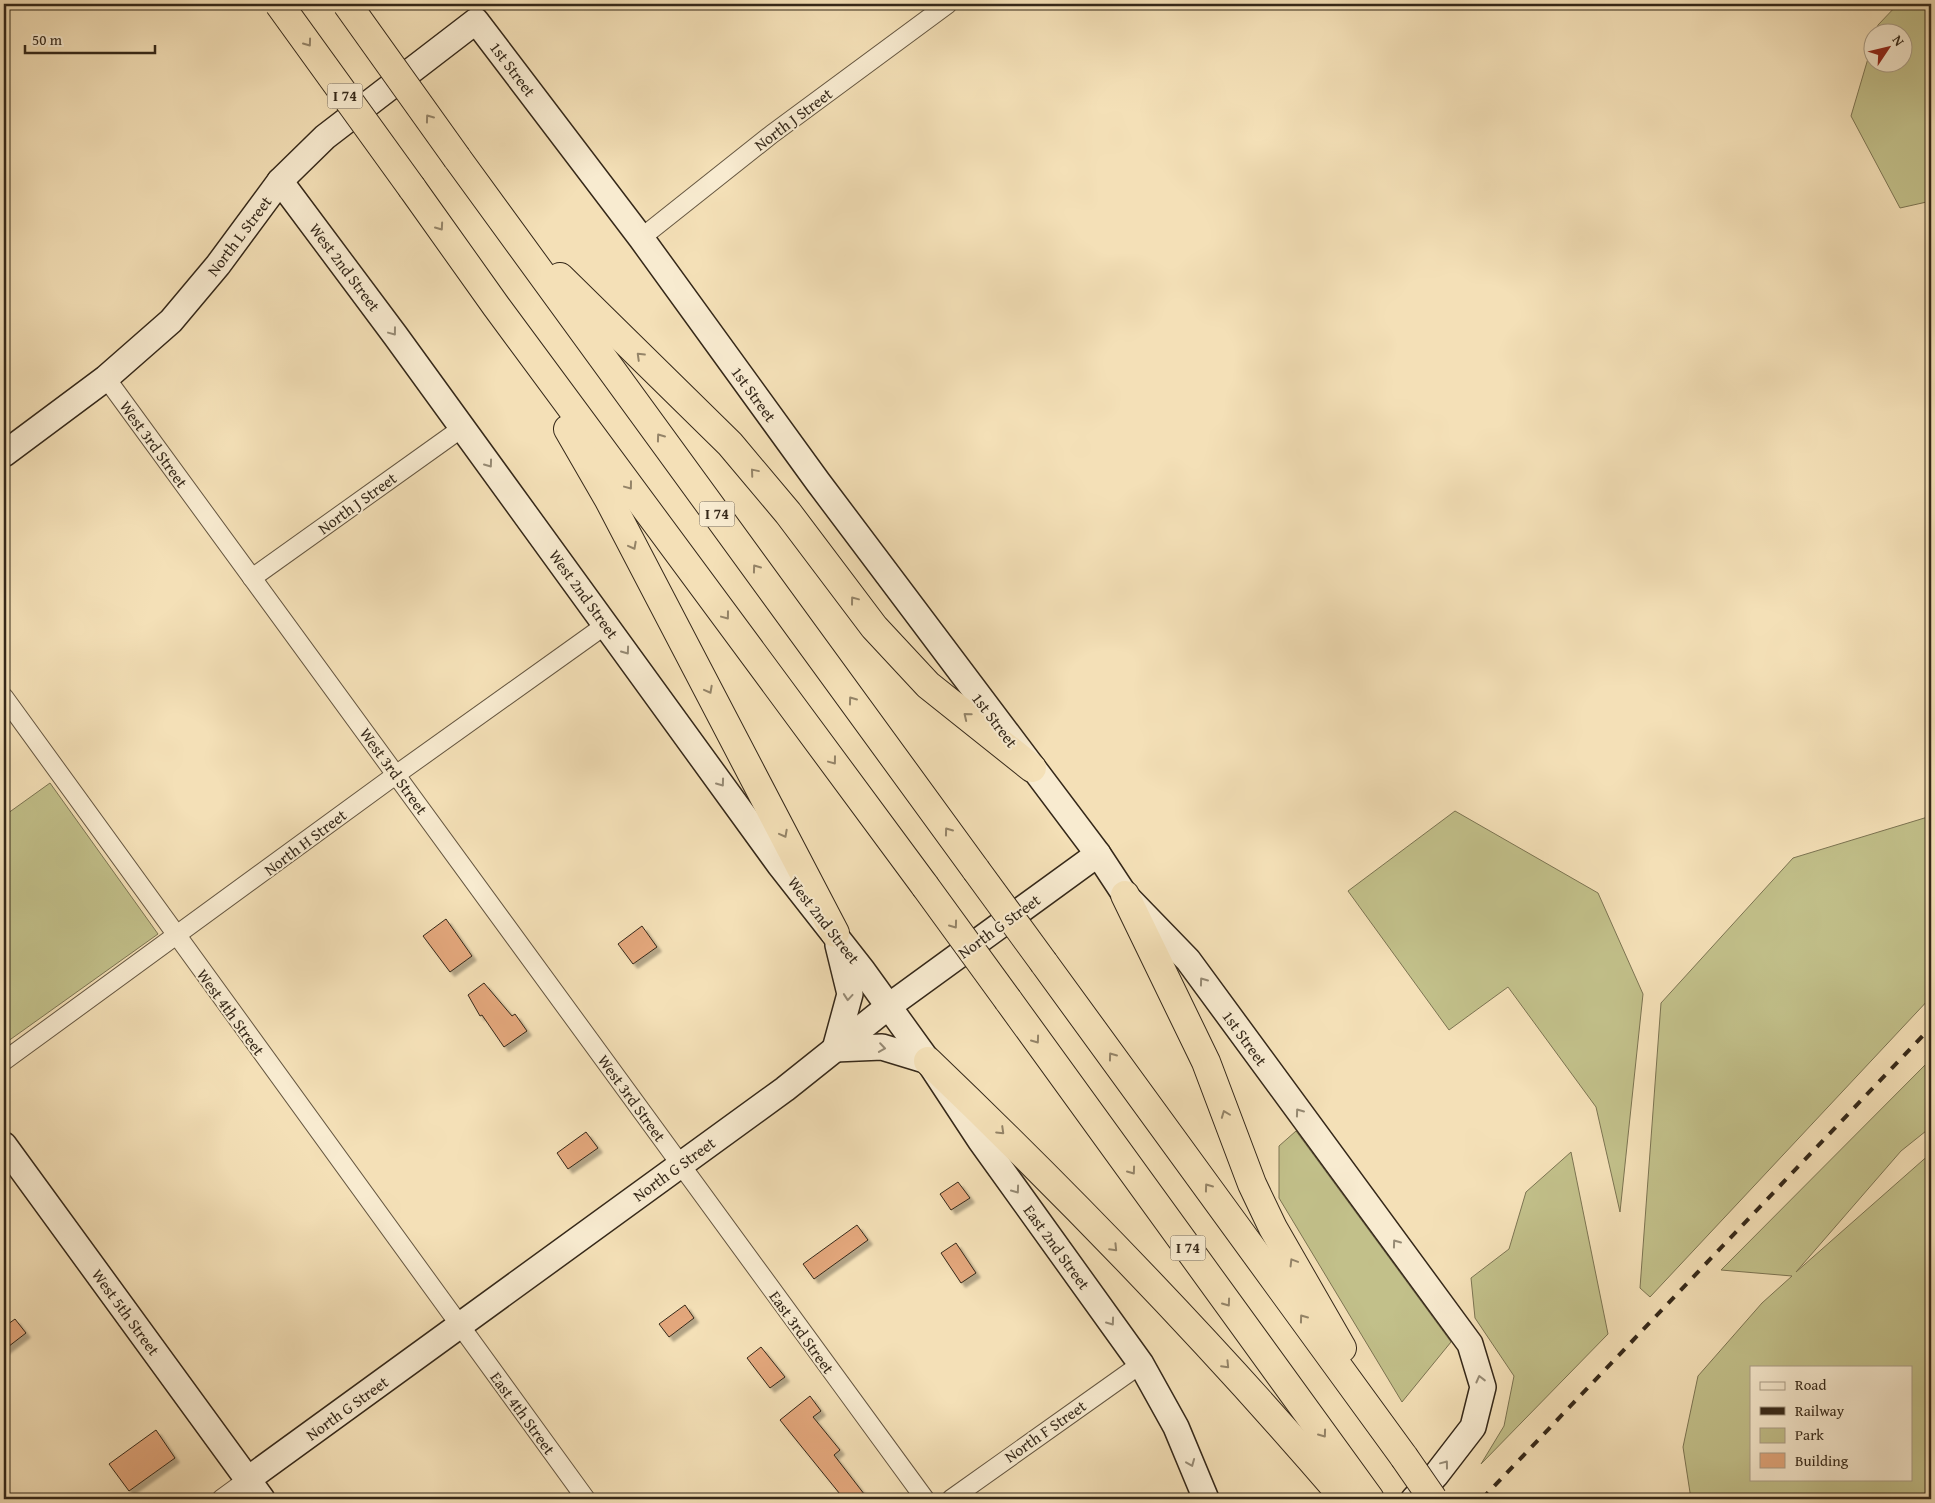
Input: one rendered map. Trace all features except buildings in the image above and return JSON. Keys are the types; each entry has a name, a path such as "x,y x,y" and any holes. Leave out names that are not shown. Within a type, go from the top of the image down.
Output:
{"highway":[{"name":"I 74","path":"279,4 496,306 1008,1000 1361,1498"},
{"name":"I 74","path":"347,4 504,223 1044,962 1433,1499"},
{"path":"504,223 730,444 788,513 874,627 928,685 1032,768"},
{"path":"496,306 609,500 835,933"},
{"path":"1125,895 1206,1062 1252,1184 1273,1228 1328,1320 1383,1428"},
{"path":"928,1061 1005,1135 1262,1402 1361,1498"}],"street":[{"name":"North J Street","path":"641,238 772,134 948,4"},
{"name":"1st Street","path":"476,21 641,238 818,482 1098,854 1125,895 1188,960 1470,1344 1483,1387 1473,1427 1436,1475 1414,1499"},
{"name":"North L Street","path":"4,454 106,378 171,321 218,265 280,181 325,137 476,21"},
{"name":"West 2nd Street","path":"280,181 607,624 779,864 835,933 889,1006"},
{"name":"West 3rd Street","path":"106,378 680,1164"},
{"name":"North J Street","path":"252,578 462,428"},
{"name":"North H Street","path":"4,1061 397,774 607,624"},
{"name":"West 4th Street","path":"4,697 459,1327"},
{"name":"North G Street","path":"255,1490 459,1327 835,1049 889,1006 1098,854"},
{"path":"835,933 850,994 835,1049 882,1047 928,1061"},
{"name":"East 2nd Street","path":"889,1006 980,1140 1141,1364 1176,1427 1206,1499"},
{"name":"West 5th Street","path":"4,1144 255,1490"},
{"name":"East 3rd Street","path":"680,1164 925,1499"},
{"name":"East 4th Street","path":"459,1327 586,1499"},
{"name":"North F Street","path":"951,1499 1141,1364"},
{"path":"221,1499 255,1490"}],"green space":[{"path":"1898,4 1931,4 1931,201 1900,208 1851,116 1864,72 1912,72 1912,22 1881,22"},
{"path":"50,783 158,934 4,1044 4,816"},
{"path":"1455,811 1598,893 1643,994 1620,1212 1596,1107 1508,987 1449,1030 1348,891"},
{"path":"1931,816 1931,997 1650,1297 1640,1288 1661,1003 1793,858"},
{"path":"1931,1059 1931,1127 1901,1151 1796,1272 1931,1153 1931,1499 1691,1499 1683,1447 1698,1376 1762,1303 1792,1276 1721,1270"},
{"path":"1296,1131 1451,1342 1402,1402 1279,1198 1279,1146"},
{"path":"1571,1152 1608,1334 1481,1464 1504,1426 1514,1376 1475,1318 1471,1278 1509,1249 1526,1192"}],"railway":[{"path":"1482,1499 1931,1027"}]}
